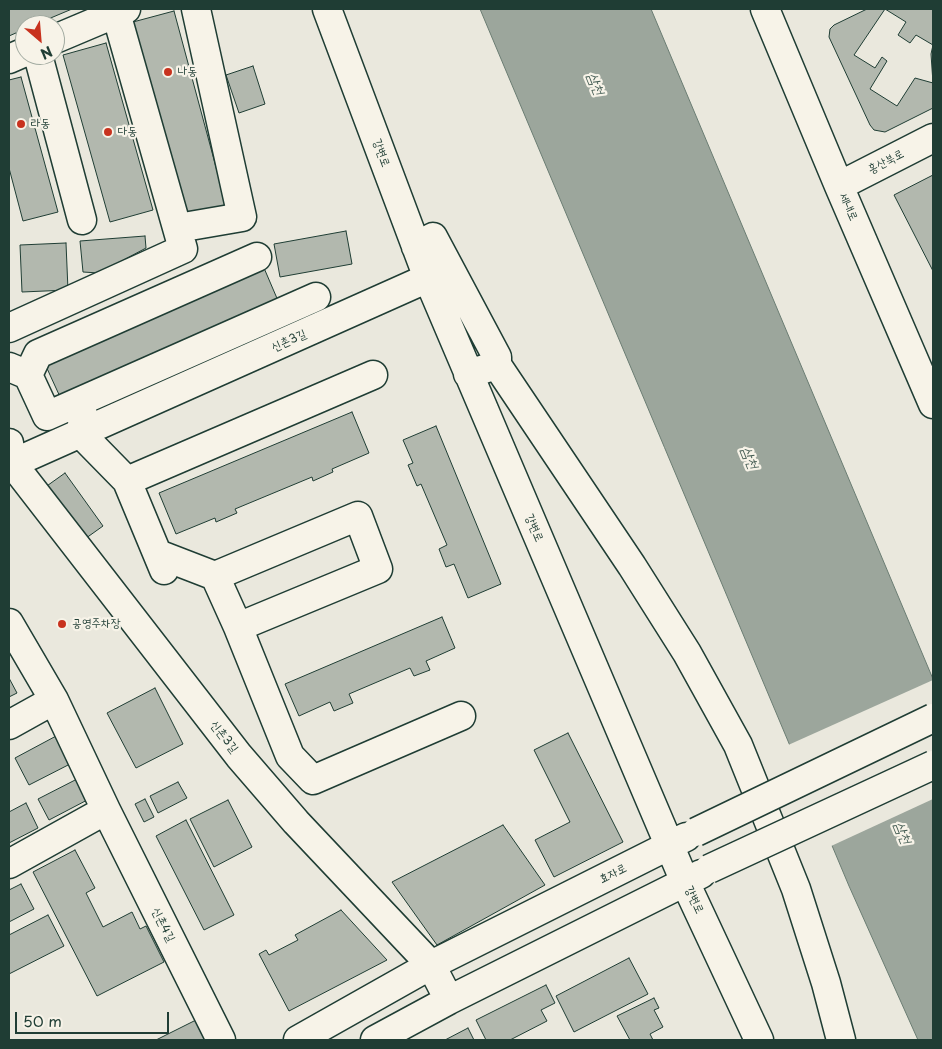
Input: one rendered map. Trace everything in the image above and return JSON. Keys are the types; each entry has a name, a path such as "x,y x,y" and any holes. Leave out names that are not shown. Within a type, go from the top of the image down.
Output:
{"street":[{"path":"178,228 242,218 196,9"},
{"name":"강변로","path":"327,9 416,247 468,374 685,882 760,1040"},
{"name":"세내로","path":"765,9 933,404"},
{"path":"9,328 183,250 121,11 65,35"},
{"path":"41,65 82,220"},
{"name":"홍산북로","path":"839,186 933,138"},
{"path":"416,247 433,237 497,357 497,365 637,574 686,653 738,745 796,889 826,983 841,1040"},
{"path":"257,257 38,354 18,371 47,416 316,297"},
{"name":"신촌3길","path":"428,278 80,433 10,457 239,756 296,822 430,965 449,1000"},
{"path":"468,374 497,365"},
{"path":"127,481 373,375"},
{"path":"90,397 80,433 127,481 161,562 216,576 358,516 378,569 238,627"},
{"path":"216,576 290,756 313,780 461,716"},
{"name":"신촌4길","path":"9,623 54,700 106,810 221,1040"},
{"path":"9,726 54,700"},
{"name":"효자로","path":"298,1040 430,965 696,832 933,718"},
{"path":"375,1040 449,1000 709,870 933,764"},
{"path":"9,864 106,810"}],"water":[{"name":"삼천","path":"480,9 651,9 933,679 933,1040 918,1040 849,886"}],"pier":[{"path":"933,680 933,799 829,847 786,746"}],"building":[{"path":"9,9 72,9 58,15 15,15 15,33 9,36"},
{"path":"867,9 933,9 933,108 885,132 874,130 870,125 829,37 830,29 834,25"},
{"path":"885,9 906,22 898,35 910,43 916,35 933,45 931,54 933,83 915,78 897,106 870,89 887,61 882,57 875,68 854,55"},
{"name":"나동","path":"174,11 227,208 186,219 133,22"},
{"name":"다동","path":"106,43 153,210 110,222 65,62 65,54"},
{"path":"253,66 265,104 239,113 226,75"},
{"name":"라동","path":"21,77 58,212 23,221 9,168 9,80"},
{"path":"933,175 933,271 894,195"},
{"path":"346,231 352,264 280,277 274,244"},
{"path":"145,236 146,248 99,273 83,272 80,241"},
{"path":"66,243 68,290 22,292 20,245"},
{"path":"264,268 279,303 61,399 45,364"},
{"path":"352,412 369,453 332,469 333,472 313,481 312,477 235,509 237,513 216,522 215,518 176,534 159,493"},
{"path":"436,426 501,584 468,598 454,564 446,567 439,549 447,545 421,484 417,486 408,465 413,463 403,440"},
{"path":"65,473 103,526 82,541 44,488"},
{"path":"442,617 455,648 426,661 430,670 414,676 410,668 349,694 353,703 334,711 330,702 299,716 285,684"},
{"path":"9,678 17,693 9,697"},
{"path":"155,688 183,744 136,768 107,713"},
{"path":"568,733 623,842 554,877 535,840 570,822 534,750"},
{"path":"58,735 72,763 29,785 15,758"},
{"path":"81,777 91,798 49,820 38,799"},
{"path":"178,782 187,798 158,813 150,796"},
{"path":"145,799 154,817 144,822 135,804"},
{"path":"228,800 252,847 214,867 190,819"},
{"path":"26,803 38,828 9,843 9,812"},
{"path":"186,820 234,915 204,930 156,836"},
{"path":"503,825 545,885 437,945 392,882"},
{"path":"75,850 95,888 86,893 103,927 132,912 140,929 146,926 164,962 97,996 33,872"},
{"path":"21,884 34,909 9,922 9,890"},
{"path":"341,910 387,960 289,1011 259,954 266,950 269,955 298,940 295,935"},
{"path":"48,915 64,946 9,974 9,935"},
{"path":"629,958 648,994 574,1032 556,996"},
{"path":"546,985 555,1003 541,1010 547,1021 510,1040 486,1040 476,1020"},
{"path":"654,998 659,1008 654,1010 663,1027 650,1034 653,1040 630,1040 617,1016"},
{"path":"208,1014 221,1040 156,1040"},
{"path":"468,1028 474,1040 445,1040"}],"place":[{"name":"나동","path":"168,72"},
{"name":"라동","path":"21,124"},
{"name":"다동","path":"108,132"},
{"name":"공영주차장","path":"62,624"}]}
